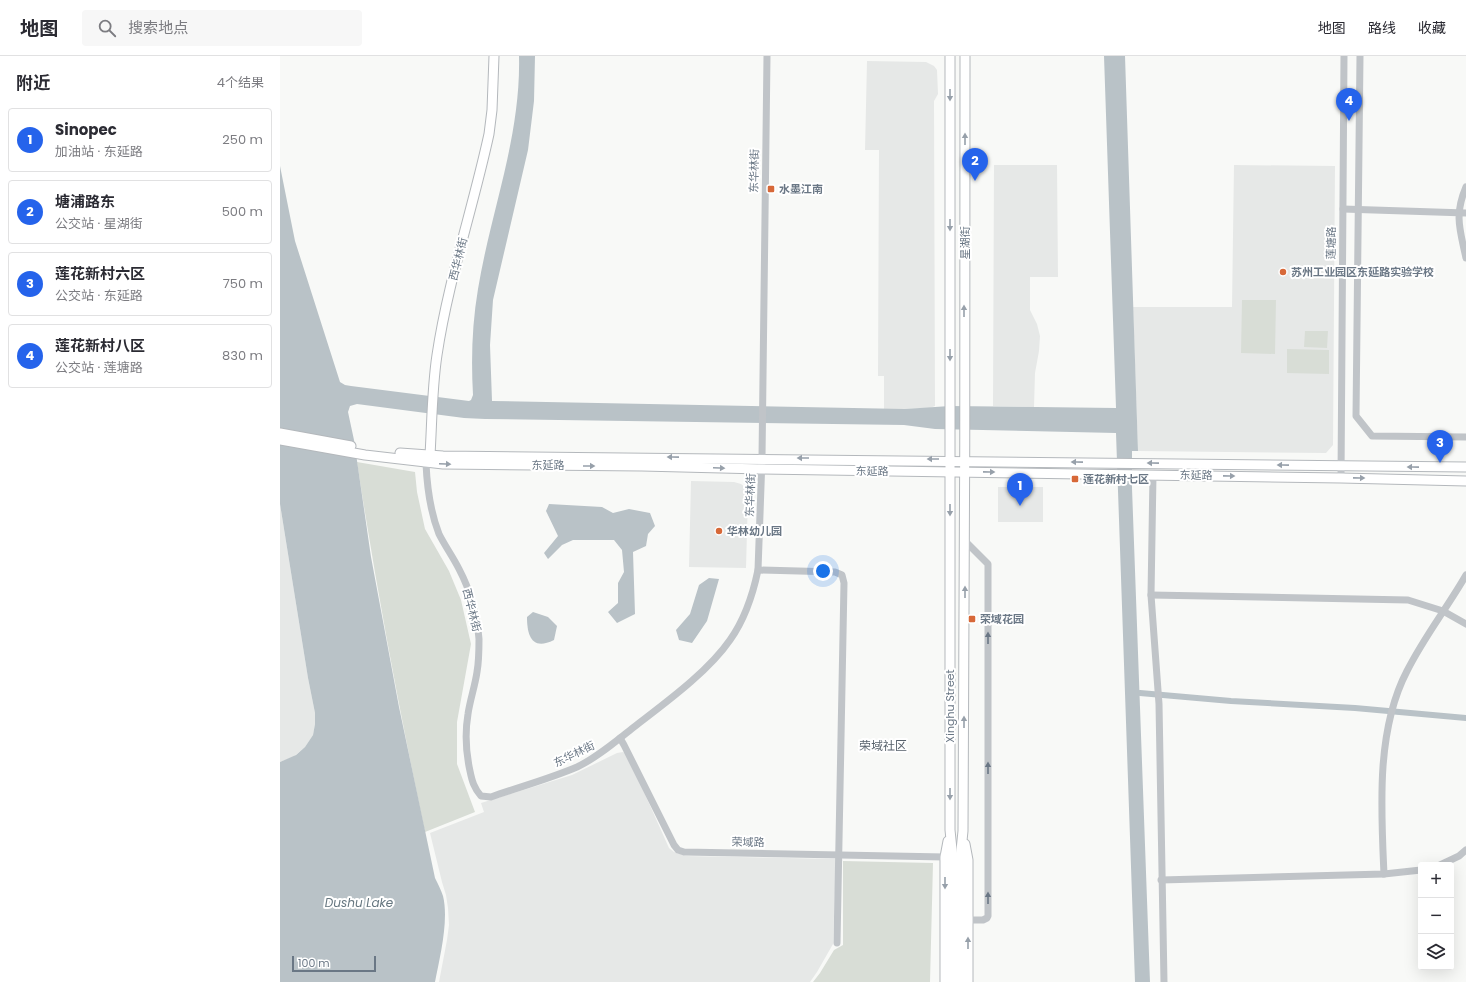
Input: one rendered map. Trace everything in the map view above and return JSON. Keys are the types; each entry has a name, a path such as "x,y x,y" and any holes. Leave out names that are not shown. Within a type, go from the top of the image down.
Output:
{"main road":[{"name":"西华林街","path":"430,395 428,372 435,333 483,133 486,110 488,56"},
{"name":"西华林街","path":"427,458 430,395 441,334 489,134 494,56"},
{"name":"星湖街","path":"950,56 950,429"},
{"name":"星湖街","path":"964,430 965,56"},
{"name":"Xinghu Street","path":"950,429 950,830 953,859 953,982"},
{"name":"Xinghu Street","path":"961,982 960,860 963,831 965,541 964,430"},
{"name":"东延路","path":"280,433 364,452"},
{"name":"东延路","path":"280,440 364,452 427,458 950,459 1116,463 1466,467"},
{"name":"东延路","path":"427,458 443,464 1134,474 1466,481"},
{"path":"945,982 945,857 950,830"},
{"path":"963,831 968,860 968,982"}],"street":[{"name":"东华林街","path":"474,787 481,796 491,797 565,772 586,762 605,750 662,705 710,664 731,639 755,586 758,570 762,458 766,56"},
{"name":"莲塘路","path":"1341,478 1344,56"},
{"path":"1360,56 1356,416 1372,436 1466,437"},
{"path":"1466,187 1458,213 1459,227 1466,258"},
{"path":"1343,209 1466,213"},
{"name":"西华林街","path":"427,458 428,491 434,520 446,549 464,579 473,605 477,624 479,661 467,722 467,755 474,787"},
{"path":"1153,475 1151,595 1159,704 1164,982"},
{"path":"965,541 988,564 988,916 983,920 968,920"},
{"path":"758,570 835,572 842,575 844,583 837,943"},
{"path":"1384,874 1382,812 1385,737 1397,695 1406,671 1466,575"},
{"path":"1151,595 1408,600 1443,611 1466,624"},
{"name":"荣域路","path":"620,738 674,845 678,850 684,852 945,857"},
{"path":"1446,862 1459,856 1466,850"},
{"path":"1161,880 1384,874 1418,870"}],"shaded area":[{"path":"867,61 926,62 934,66 937,70 938,94 934,101 935,406 930,408 884,409 884,376 878,376 879,150 865,150"},
{"path":"994,165 1057,165 1058,277 1030,277 1030,310 1037,324 1040,336 1035,373 1034,407 993,406"},
{"path":"1234,165 1335,166 1333,445 1326,453 1138,451 1133,307 1232,307"},
{"path":"1242,300 1276,300 1275,354 1241,353"},
{"path":"1305,331 1328,331 1327,348 1304,347"},
{"path":"1287,349 1329,350 1329,374 1287,373"},
{"path":"357,462 415,472 417,492 425,529 449,571 461,600 471,644 457,722 457,764 475,812 425,832 388,647"},
{"name":"华林幼儿园","path":"691,481 734,482 741,484 746,488 748,495 746,568 689,567"},
{"path":"998,487 1043,487 1043,522 998,522"},
{"path":"280,504 315,713 315,724 313,735 305,747 293,757 280,762"},
{"path":"623,752 627,754 669,848 674,852 686,856 836,859 833,944 810,982 439,982 449,925 448,908 430,833 484,812 481,803 572,775 617,753"},
{"path":"843,861 933,863 930,982 813,982 834,950 843,945"}],"water":[{"name":"Dushu Lake","path":"519,56 535,56 534,101 528,150 493,300 490,345 492,401 905,409 950,406 1116,408 1104,56 1125,56 1138,451 1132,451 1132,488 1150,982 1135,982 1116,433 935,429 904,425 485,419 464,418 357,404 350,406 348,412 354,440 371,557 399,707 435,878 443,896 445,906 443,939 435,982 280,982 280,762 296,755 305,747 313,735 315,713 280,504 280,166 295,241 340,382 351,386 469,401 473,395 472,342 474,315 484,260 510,144 518,86"},
{"path":"549,504 602,507 613,513 629,509 650,513 655,526 648,534 646,546 633,552 635,614 617,623 608,612 618,603 618,583 624,572 622,550 614,540 573,540 562,545 548,559 544,553 558,536 546,511"},
{"path":"709,578 719,579 707,621 692,643 679,640 676,630 690,614 699,585"},
{"path":"533,612 548,617 557,626 554,640 540,644 532,640 528,630 527,617"}],"waterway":[{"path":"1140,693 1231,701 1355,708 1466,718"}],"place":[{"name":"莲花新村八区","path":"1349,121"},
{"name":"塘浦路东","path":"975,181"},
{"name":"水墨江南","path":"771,189"},
{"name":"苏州工业园区东延路实验学校","path":"1283,272"},
{"name":"莲花新村六区","path":"1440,463"},
{"name":"莲花新村七区","path":"1075,479"},
{"name":"Sinopec","path":"1020,506"},
{"name":"华林幼儿园","path":"719,531"},
{"name":"荣域花园","path":"972,619"}],"district":[{"name":"荣域社区","path":"883,745"}]}
